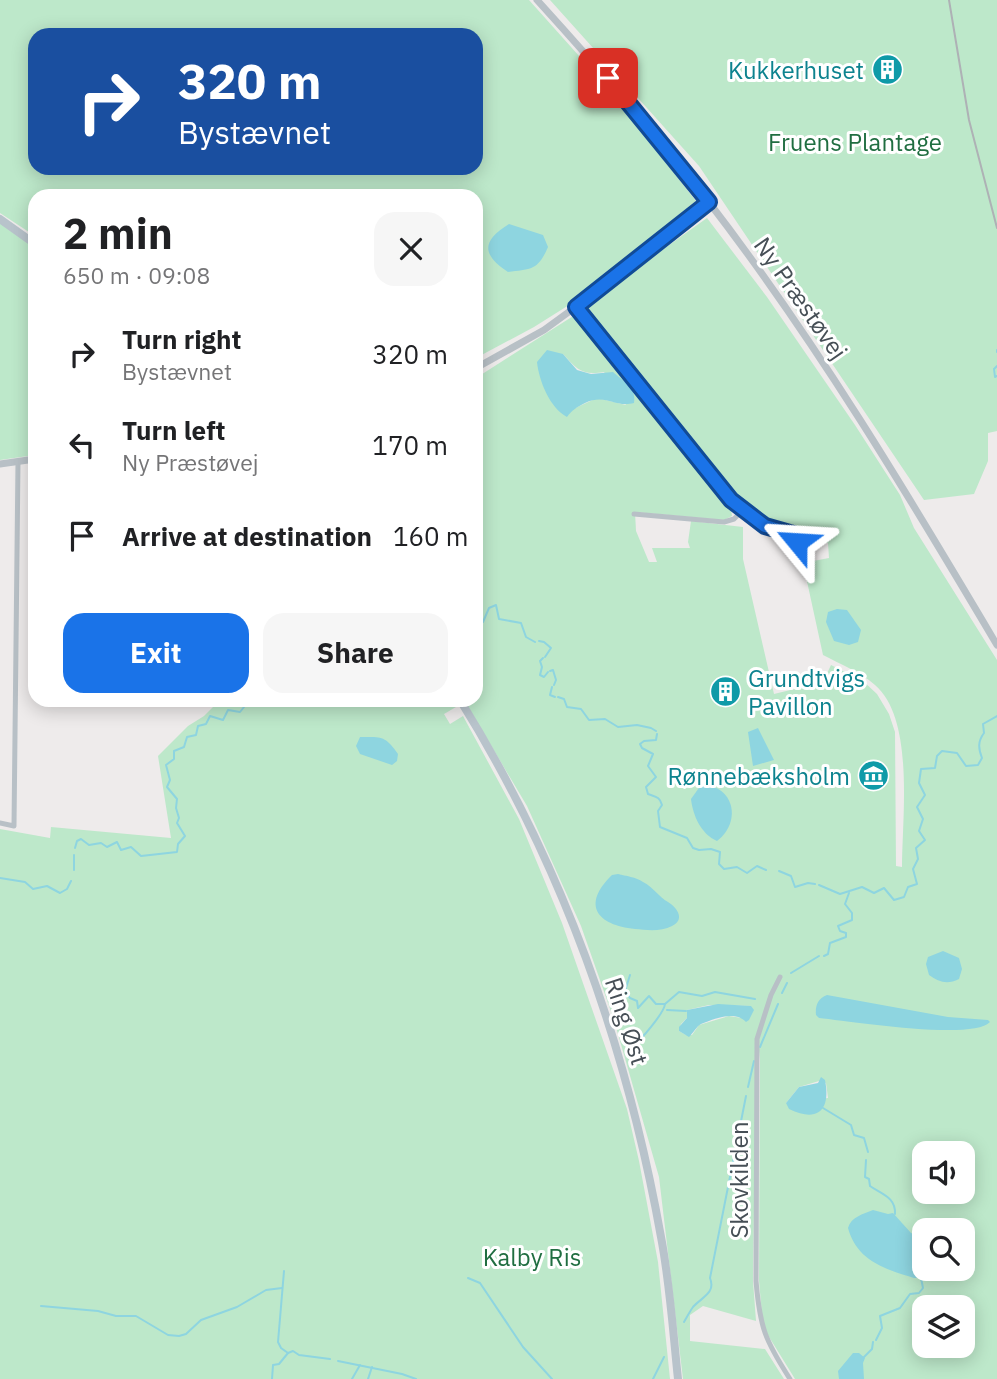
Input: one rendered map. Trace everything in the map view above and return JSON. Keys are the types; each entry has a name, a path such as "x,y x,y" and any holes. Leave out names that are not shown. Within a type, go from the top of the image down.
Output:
{"main road":[{"path":"0,219 28,239"},
{"name":"Ring Øst","path":"464,707 520,804 569,914 601,1000 623,1071 652,1188 662,1240 678,1379"}],"street":[{"name":"Ny Præstøvej","path":"537,0 608,78 709,202 818,355 919,513 997,645"},
{"path":"483,364 544,330 709,202"},
{"path":"576,307 731,500 765,526 789,532 797,542"},
{"path":"0,464 28,460"},
{"path":"0,823 14,826 18,461"},
{"path":"634,514 724,522 734,519 743,510"},
{"name":"Skovkilden","path":"780,977 771,995 757,1039 756,1281 759,1314 764,1332 790,1379"}],"green space":[{"path":"0,0 529,0 605,85 696,201 569,305 483,354 483,189 28,189 28,231 0,213"},
{"name":"Fruens Plantage","path":"550,0 997,0 997,431 988,433 988,461 974,494 924,500 699,166"},
{"path":"707,218 767,297 855,425 900,495 914,528 997,660 997,1379 795,1379 766,1332 759,1281 758,1039 770,996 759,1028 755,1052 753,1281 756,1321 703,1306 690,1315 690,1341 765,1349 784,1379 683,1379 659,1177 614,1020 581,926 527,806 468,707 483,707 483,374 578,313 731,509 732,516 724,520 635,512 636,531 649,562 657,562 652,548 690,548 688,542 691,521 743,527 743,559 774,694 823,682 831,665 863,681 877,694 889,714 895,732 896,866 902,867 904,770 896,721 888,701 875,685 823,655 803,563 829,558 828,543 803,542 796,530 766,522 734,497 582,307","holes":["563,354 585,372 604,372 626,405 597,398 573,409","709,1005 751,1006 742,1018 729,1016 699,1025 692,1035 679,1031 687,1018 687,1010","819,1081 826,1083 828,1098 786,1103 799,1087"]},
{"path":"0,223 28,243 28,456 0,460"},
{"name":"Kalby Ris","path":"213,707 456,707 444,714 450,724 463,716 519,819 562,923 627,1109 658,1262 670,1379 0,1379 0,829 50,838 51,827 171,838 158,756 188,726"}],"water":[{"path":"509,224 543,235 548,247 541,260 533,267 508,272 489,253 488,248 494,236"},
{"path":"547,350 563,354 577,370 591,374 613,372 631,389 634,403 592,400 577,407 567,417 555,407 540,377 537,362"},
{"path":"847,610 861,630 858,642 849,645 834,641 826,622 828,612"},
{"path":"758,728 774,760 753,766 748,732"},
{"path":"360,737 386,740 398,754 397,761 392,765 360,754 356,746"},
{"path":"701,785 712,786 721,791 731,805 730,824 717,841 702,829 694,812 691,799"},
{"path":"612,875 640,880 650,887 677,911 678,921 668,928 644,930 622,927 603,918 598,912 597,896"},
{"path":"943,951 959,958 962,969 959,979 943,982 929,975 926,964 928,957"},
{"path":"827,995 990,1022 960,1030 936,1030 819,1018 816,1015 819,1000"},
{"path":"718,1004 751,1006 754,1010 746,1022 730,1016 701,1024 689,1037 679,1031 687,1018 687,1010"},
{"path":"821,1077 825,1080 826,1099 820,1111 808,1115 789,1109 786,1103 799,1087 818,1083"},
{"path":"873,1210 893,1213 912,1233 912,1277 883,1267 865,1256 858,1248 848,1228 861,1215"},
{"path":"853,1353 859,1353 865,1358 864,1379 839,1379 838,1371"}],"waterway":[{"path":"997,366 994,369 995,377 997,376"},
{"path":"483,622 489,608 496,605 499,619 521,623 526,637 535,642"},
{"path":"539,641 551,648 545,657"},
{"path":"543,658 540,661 540,675 544,677 548,672"},
{"path":"550,671 553,670 556,680 554,685"},
{"path":"552,687 550,695 555,697"},
{"path":"558,697 564,699 567,707 581,709 589,720 605,719 618,727 637,725 656,731"},
{"path":"75,848 77,841 81,839 89,845 101,843 107,847 117,842 121,850 131,847 141,856 177,852 178,844 185,836 177,823 177,799 167,787 170,780 166,765 174,759 174,751 184,747 187,737 196,735 198,726 206,724 210,716 223,720 228,710 240,712 244,707"},
{"path":"819,885 840,894 862,887 874,893 884,888 894,900 904,897 908,887 917,884 913,869 918,859 916,848 925,840 919,831 923,819 917,807 925,795 919,783 921,769 935,768 937,756 942,751 957,753 966,766 978,765 982,758 979,745 984,733 983,724 997,716"},
{"path":"657,734 656,740 640,744 653,754 648,766 656,777 646,787 648,794 661,802 658,811 660,827 687,838 693,848 720,852 719,864 724,869 737,867 747,873 757,866 766,870"},
{"path":"74,855 74,870"},
{"path":"779,871 791,876 795,887 815,884"},
{"path":"0,878 25,882 33,889 47,886 60,893 67,889 71,881"},
{"path":"824,956 828,954 830,943 846,937 846,933 840,931 838,926 852,920 852,913 845,904 849,893"},
{"path":"791,973 819,956"},
{"path":"630,975 625,991 630,998 637,1001 638,1008 649,996 656,1004 665,1004"},
{"path":"782,993 787,983"},
{"path":"633,1046 652,1026 665,1004 679,992 702,996 715,992 755,999"},
{"path":"760,1047 778,1004"},
{"path":"667,1010 686,1011"},
{"path":"748,1087 754,1061"},
{"path":"684,1322 693,1307 710,1291 710,1278 746,1096"},
{"path":"823,1108 851,1125 854,1135 864,1138 868,1152"},
{"path":"866,1160 865,1177 869,1179 870,1186 890,1200 895,1214"},
{"path":"284,1271 278,1342 288,1353"},
{"path":"468,1278 480,1283 523,1347 552,1379"},
{"path":"876,1340 882,1328 880,1316 900,1308 910,1294 919,1293 923,1288 922,1281"},
{"path":"41,1306 136,1316 168,1335 179,1336 186,1334 201,1320 237,1307 266,1290 282,1288"},
{"path":"864,1357 872,1349 873,1342"},
{"path":"272,1379 273,1365 279,1364 293,1351 299,1355 330,1359"},
{"path":"653,1379 664,1357"},
{"path":"338,1361 416,1379"},
{"path":"352,1379 360,1365"},
{"path":"368,1379 372,1367"}],"railway":[{"path":"949,0 969,120 997,228"}],"place":[{"name":"Kukkerhuset","path":"887,70"},
{"name":"Grundtvigs Pavillon","path":"725,692"},
{"name":"Rønnebæksholm","path":"873,776"}],"route":[{"path":"608,78 709,202 576,307 731,500 765,526 793,534 797,542"}]}
